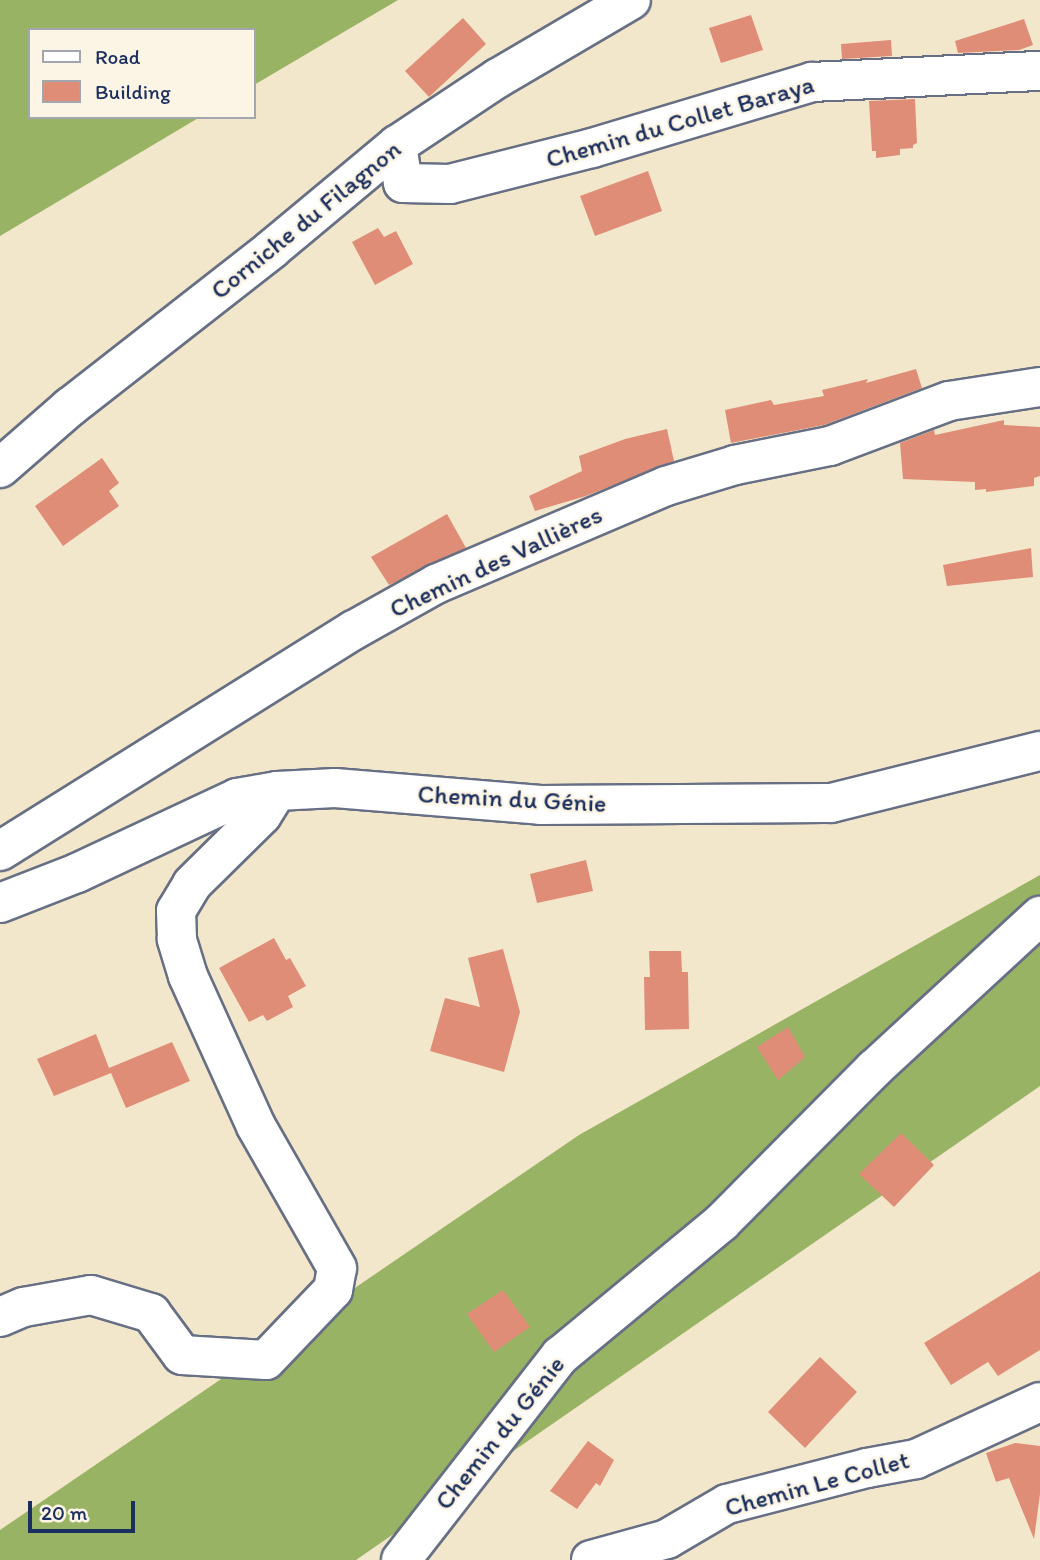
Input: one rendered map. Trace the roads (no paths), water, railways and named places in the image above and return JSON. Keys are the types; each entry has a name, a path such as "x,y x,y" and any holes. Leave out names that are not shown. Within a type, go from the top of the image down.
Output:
{"street":[{"name":"Corniche du Filagnon","path":"0,468 70,407 272,249 397,145 498,78 631,0"},
{"name":"Chemin du Collet Baraya","path":"397,145 403,183 450,184 593,148 812,82 1040,71"},
{"name":"Chemin des Vallières","path":"0,851 354,630 436,584 666,486 735,466 830,446 949,401 1040,387"},
{"name":"Chemin du Génie","path":"0,904 77,873 237,798 277,791 335,788 540,805 831,803 1040,751"},
{"path":"0,1317 24,1307 91,1296 151,1313 181,1355 266,1360 333,1290 337,1268 256,1126 188,976 177,939 176,911 192,884 262,815 277,791"},
{"name":"Chemin du Génie","path":"401,1560 560,1356 722,1222 874,1069 1040,916"},
{"name":"Chemin Le Collet","path":"592,1560 667,1539 727,1504 867,1468 916,1459 1040,1402"}]}
